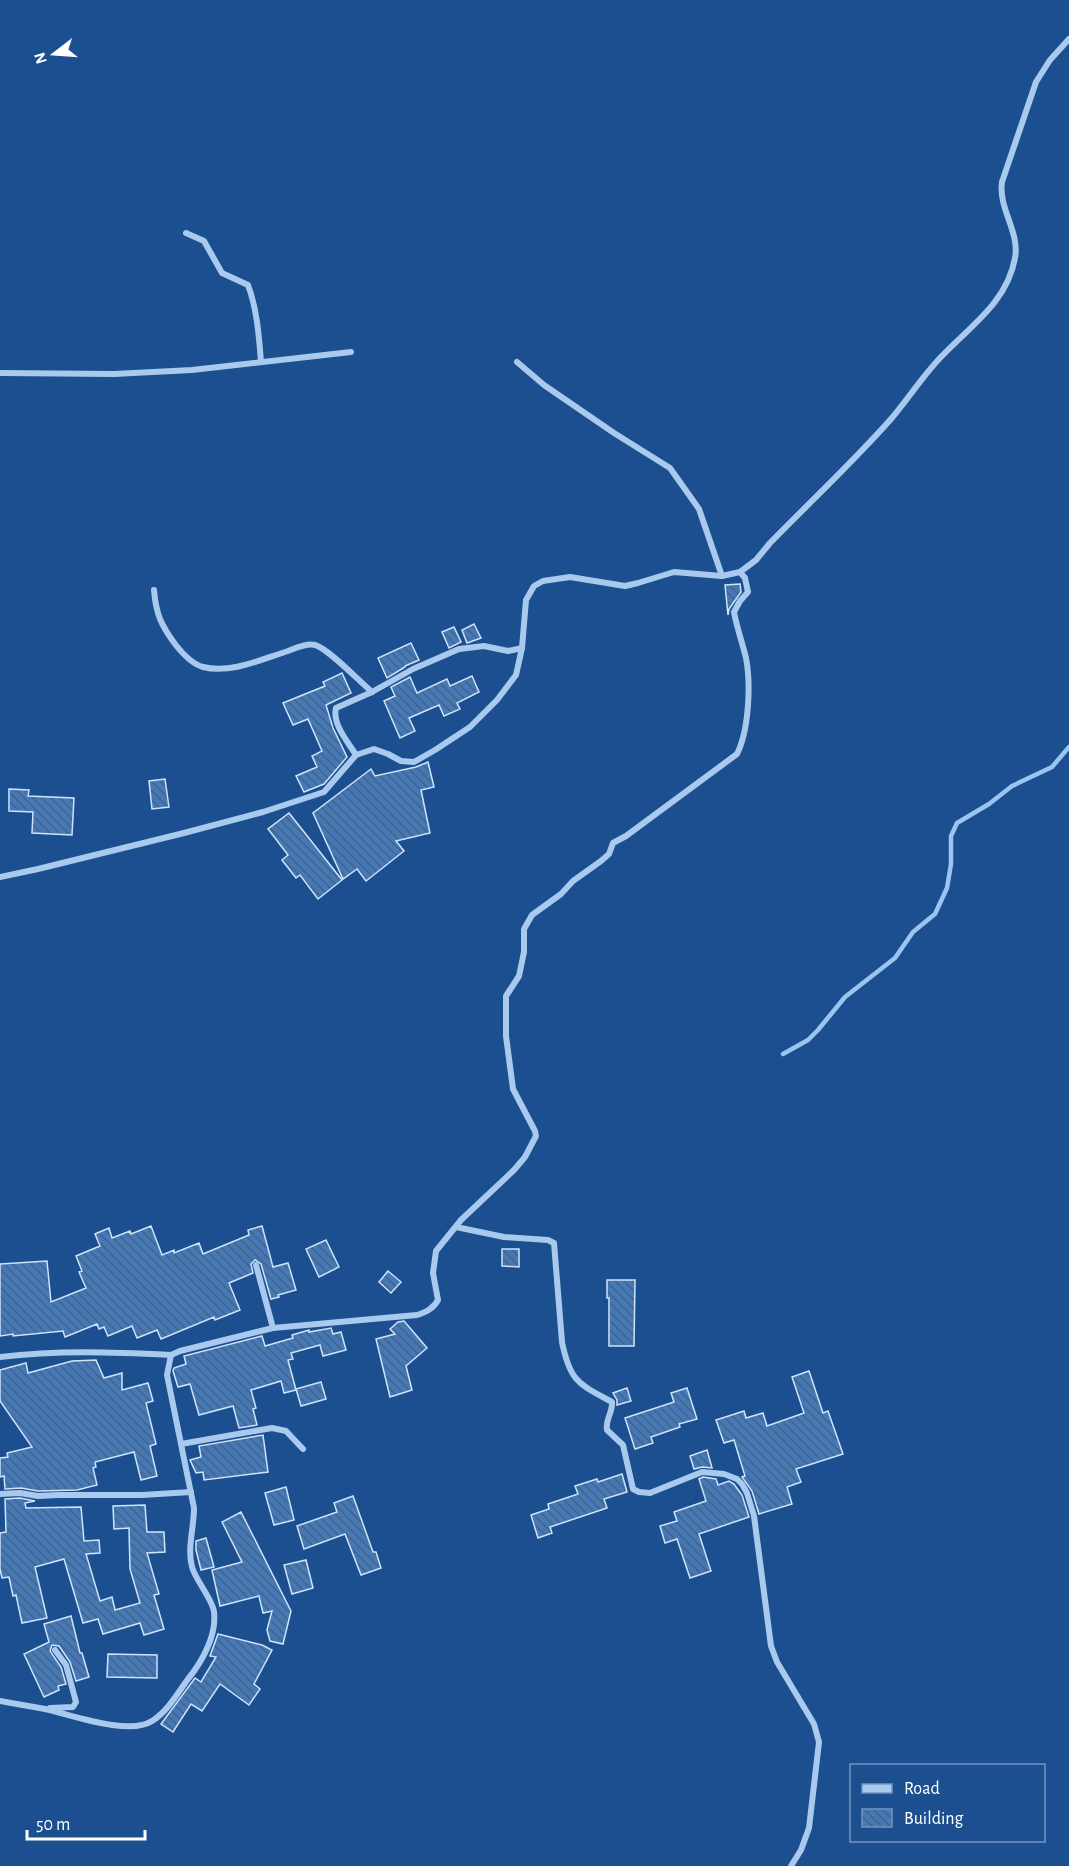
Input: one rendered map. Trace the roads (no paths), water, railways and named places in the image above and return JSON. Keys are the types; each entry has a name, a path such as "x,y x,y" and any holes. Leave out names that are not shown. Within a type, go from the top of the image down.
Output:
{"street":[{"path":"0,877 184,833 263,812 324,792 356,755 374,748 401,761 414,762 470,727 497,700 516,675 522,648 526,600 534,586 543,581 570,577 625,586 674,572 722,576 740,572 756,560 891,418 939,358 974,327 996,302 1010,276 1016,255 1014,234 1001,192 1002,182 1036,82 1050,60 1069,39"},
{"path":"186,233 204,241 222,273 248,285 253,297 261,362"},
{"path":"0,373 114,374 192,370 351,351"},
{"path":"517,362 544,384 614,433 670,468 699,509 722,576"},
{"path":"0,1357 40,1352 85,1351 171,1355 273,1328 417,1315 434,1306 438,1300 433,1273 436,1251 461,1220 514,1170 525,1157 536,1136 513,1089 506,1036 506,996 519,976 524,952 524,929 532,915 561,894 573,881 602,861 609,854 613,843 626,836 737,754 743,742 747,725 746,658 734,612 748,592 745,578 740,572"},
{"path":"154,590 158,617 184,655 202,667 238,666 302,646 313,645 324,649 372,692"},
{"path":"356,755 341,731 336,708 372,692 413,669 459,649 484,646 508,651 522,648"},
{"path":"456,1227 489,1234 554,1242 565,1358 571,1373 579,1384 612,1402 606,1426 609,1433 623,1445 633,1489 650,1493 693,1474 707,1472 724,1474 737,1479 747,1493 754,1516 771,1646 777,1662 814,1724 819,1742 809,1828 801,1850 791,1866"},
{"path":"256,1265 273,1328"},
{"path":"0,1701 120,1727 137,1726 152,1722 162,1712 192,1674 204,1653 213,1631 214,1611 192,1569 190,1550 194,1508 167,1375 171,1355"},
{"path":"181,1444 272,1428 286,1431 303,1449"},
{"path":"0,1494 142,1495 191,1492"},
{"path":"44,1709 73,1707 76,1702 66,1665 55,1650"}],"waterway":[{"path":"783,1054 808,1040 845,997 895,958 913,932 935,914 947,888 951,864 951,836 957,823 989,804 1012,786 1052,767 1069,747"}]}
